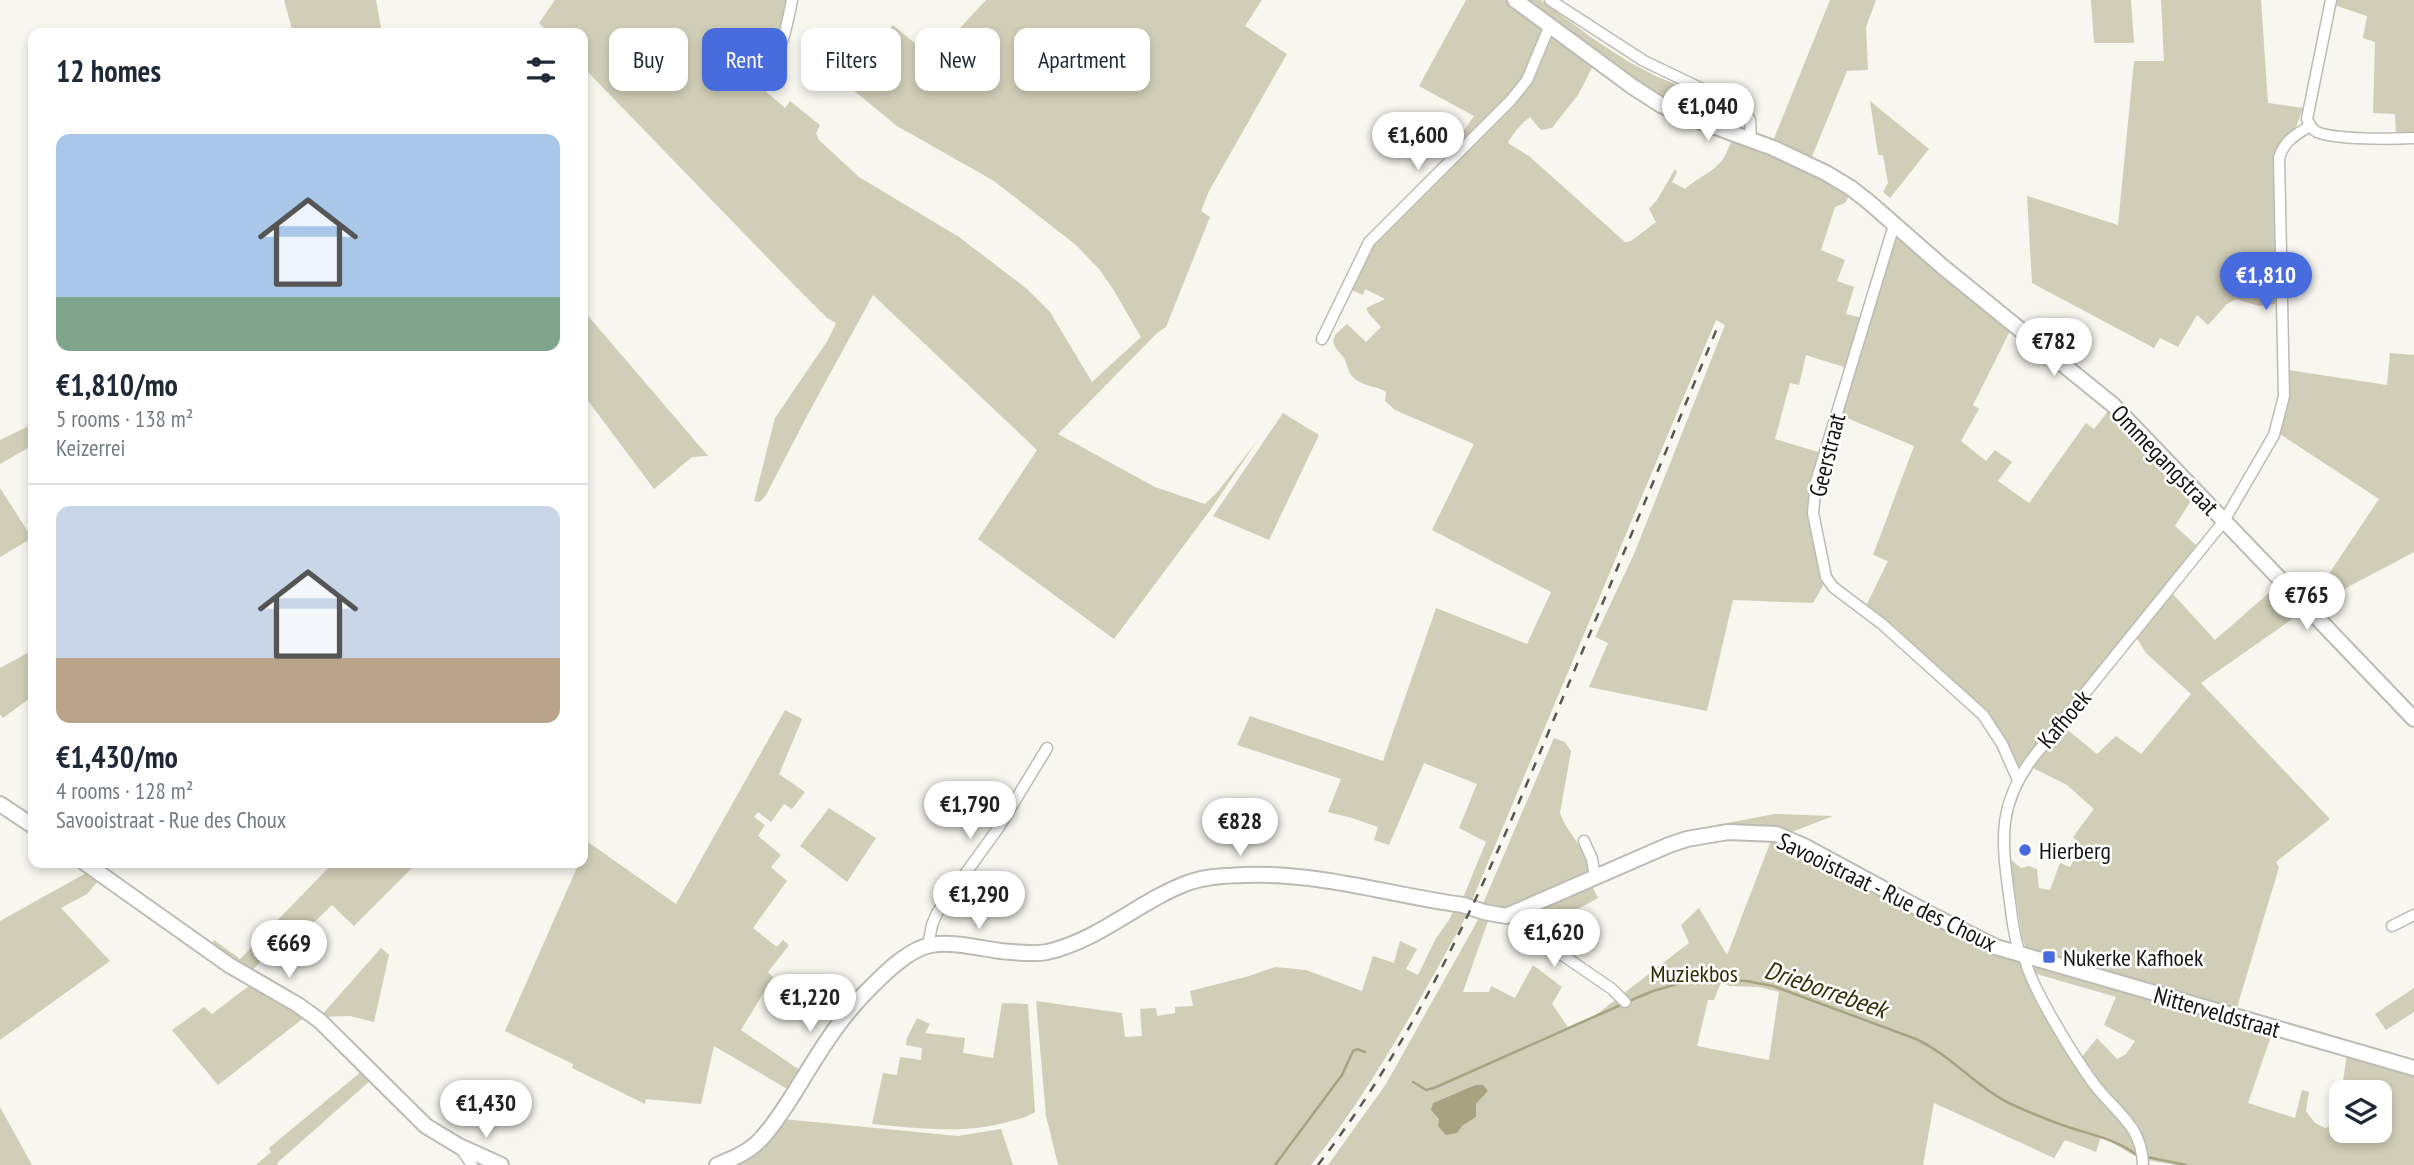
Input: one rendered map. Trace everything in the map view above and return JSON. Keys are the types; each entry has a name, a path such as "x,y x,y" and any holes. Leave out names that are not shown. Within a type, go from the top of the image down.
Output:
{"main road":[{"name":"Ommegangstraat","path":"1515,0 1633,87 1661,104 1683,116 1751,139 1815,168 1851,188 2113,405 2414,719"},
{"path":"0,804 28,823"},
{"name":"Savooistraat - Rue des Choux","path":"1513,914 1687,839 1728,832 1776,834 1804,846 1971,936 2022,955"},
{"path":"92,868 229,965 320,1021 426,1126 459,1146 501,1165"},
{"path":"718,1165 748,1150 769,1129 831,1033 870,987 911,954 928,945 1023,954 1047,952 1080,941 1189,882 1209,876 1304,876 1463,905 1500,916 1513,914"},
{"name":"Nitterveldstraat","path":"2022,955 2414,1068"}],"street":[{"path":"786,28 792,0"},
{"path":"1550,0 1644,61 1742,108 1750,120 1751,139"},
{"path":"2331,0 2307,118 2310,126 2317,132 2351,137 2414,138"},
{"path":"1322,339 1369,242 1511,100 1527,80 1550,25"},
{"name":"Kafhoek","path":"2022,955 2015,936 2004,855 2006,816 2018,780 2035,755 2224,521 2272,441 2283,406 2279,158 2283,146 2310,126"},
{"name":"Geerstraat","path":"1894,225 1816,482 1813,513 1821,556 1826,577 1833,587 1875,618 1983,715 2002,744 2018,780"},
{"path":"928,945 937,914 999,827 1047,748"},
{"path":"1584,841 1592,859 1595,877"},
{"path":"1513,914 1520,926 1612,989 1625,1002"},
{"path":"2392,926 2414,915"},
{"name":"Savooistraat - Rue des Choux","path":"2022,955 2041,996 2084,1069 2136,1132 2141,1143 2143,1165"},
{"path":"459,1146 472,1165"}],"green space":[{"path":"284,0 376,0 381,28 292,28"},
{"path":"555,0 789,0 782,28 702,28 702,91 765,91 785,108 790,101 820,125 816,133 819,140 859,177 959,237 1027,289 1050,312 1092,382 1141,337 1099,269 1076,245 994,181 897,126 854,91 901,91 901,32 915,43 915,91 1000,91 1000,28 960,28 986,0 1262,0 1245,26 1287,54 1209,191 1201,211 1210,217 1166,327 1058,434 1155,487 1205,504 1257,441 1211,509 1114,639 978,539 1037,450 873,295 766,495 760,502 754,501 775,418 828,340 836,323 827,318 794,285 588,72 588,28 544,28 539,23"},
{"path":"1466,0 1508,0 1542,28 1542,44 1547,46 1554,33 1594,64 1578,95 1552,128 1541,130 1530,117 1508,143 1529,156 1625,242 1631,241 1656,222 1649,209 1675,169 1677,172 1672,182 1685,189 1719,164 1733,137 1787,159 1850,194 1845,203 1835,207 1821,250 1845,260 1837,281 1854,287 1846,314 1862,318 1847,368 1806,355 1799,385 1790,383 1775,439 1822,453 1810,490 1810,513 1825,582 1813,603 1733,600 1707,711 1589,687 1608,643 1595,637 1634,554 1725,325 1716,320 1471,903 1462,900 1486,842 1459,828 1477,784 1424,763 1389,845 1374,840 1378,827 1328,812 1341,779 1237,745 1250,716 1383,761 1436,608 1527,644 1551,592 1432,530 1474,444 1395,410 1385,401 1386,392 1354,378 1334,343 1336,334 1347,324 1366,342 1381,327 1366,308 1385,299 1365,289 1363,295 1349,289 1368,251 1476,140 1520,86 1440,165 1474,116 1419,86"},
{"path":"1525,0 1541,0 1629,62 1734,110 1739,114 1742,126 1736,129 1691,114 1662,99"},
{"path":"1830,0 1876,0 1866,27 1868,70 1847,71 1811,159 1773,141"},
{"path":"2091,0 2131,0 2134,43 2094,43"},
{"path":"2161,0 2261,0 2268,103 2303,108 2296,127 2283,138 2275,153 2275,304 2259,306 2236,299 2227,304 2208,325 2197,315 2178,347 2160,338 2154,348 2032,283 2027,196 2118,225 2134,61 2164,61"},
{"path":"2334,0 2414,0 2414,135 2396,135 2395,114 2373,113 2375,42 2363,38 2367,16 2334,5"},
{"path":"1870,101 1929,149 1890,198 1883,192 1888,183 1883,155 1878,155"},
{"path":"1896,231 2013,325 1973,405 1979,409 1961,441 1986,461 1995,450 2012,462 1998,481 2029,503 2086,423 2094,429 2110,409 2194,496 2175,526 2197,546 2022,767 2013,763 2014,758 2002,741 1925,661 1866,606 1888,561 1873,555 1914,446 1840,415"},
{"path":"588,316 708,456 692,457 654,489 588,401"},
{"path":"2390,353 2414,355 2414,552 2314,605 2310,602 2379,499 2280,434 2287,395 2288,370 2387,385"},
{"path":"1283,413 1319,435 1269,540 1213,516"},
{"path":"28,426 28,448 0,464 0,440"},
{"path":"0,488 28,532 28,540 0,557"},
{"path":"2278,585 2305,610 2201,683 2330,819 2276,862 2279,867 2236,1011 2027,950 2022,938 2010,859 2021,868 2029,866 2037,869 2039,888 2050,890 2060,863 2070,867 2082,846 2073,837 2094,809 2067,785 2033,768 2064,727 2097,754 2116,736 2141,754 2191,694 2146,653 2136,637 2172,593 2215,640"},
{"path":"28,653 28,700 3,718 0,714 0,668"},
{"path":"785,710 802,719 779,774 805,792 792,809 784,804 771,822 758,812 754,817 765,825 758,836 781,855 771,867 787,881 753,928 777,947 783,940 789,945 768,972 773,977 741,1030 801,1071 789,1090 714,1046 701,1104 646,1099 645,1104 572,1068 573,1064 505,1031 577,868 588,868 588,842 676,904"},
{"path":"1554,738 1565,742 1571,751 1560,813 1581,848 1588,870 1507,910 1482,906"},
{"path":"829,808 876,838 847,882 800,846"},
{"path":"1775,814 1833,816 1792,832 1773,826 1691,835 1689,830"},
{"name":"Muziekbos","path":"1772,838 2021,962 2070,1051 2132,1132 2140,1159 2101,1136 2096,1152 2065,1140 2054,1158 1934,1103 1923,1165 1328,1165 1386,1084 1479,918 1488,921 1463,992 1489,992 1491,986 1515,998 1533,965 1562,987 1552,1004 1568,1027 1597,1014 1689,943 1681,925 1699,908 1727,955","holes":["1721,982 1730,986 1759,987 1779,992 1769,1060 1697,1046 1708,1000 1714,1000","1475,1085 1488,1091 1476,1104 1476,1117 1462,1126 1438,1126 1440,1119 1433,1103"]},
{"path":"328,868 412,868 354,926 332,905 304,932 295,924 250,973 209,947 214,940 240,959"},
{"path":"88,872 99,880 87,894 61,908 110,961 0,1040 0,921"},
{"path":"1591,884 1598,898 1534,933 1524,926 1520,918"},
{"path":"1455,908 1468,913 1432,978 1355,1105 1311,1165 1058,1165 1046,1116 1036,1001 1122,1013 1125,1037 1142,1036 1140,1009 1156,1008 1157,1016 1175,1013 1175,1007 1193,1006 1190,991 1275,967 1306,970 1362,991 1373,956 1394,963 1400,941 1417,949 1406,969 1418,975 1436,938"},
{"path":"381,948 389,955 374,1022 350,1016 320,1017"},
{"path":"2029,963 2272,1033 2248,1103 2295,1118 2302,1090 2309,1092 2306,1111 2315,1123 2325,1128 2329,1126 2329,1143 2392,1143 2392,1080 2343,1080 2347,1054 2414,1074 2414,1165 2176,1165 2146,1160 2139,1129 2104,1092 2081,1058 2097,1038 2117,1059 2126,1054 2135,1041 2104,1025 2116,997 2033,973"},
{"path":"250,985 305,1017 218,1085 172,1030 204,1007 212,1014"},
{"path":"2414,988 2414,1012 2386,1030 2375,1014"},
{"path":"1002,1003 1028,1004 1035,1112 1004,1123 971,1128 938,1129 872,1124 883,1073 897,1075 900,1057 921,1060 922,1048 906,1045 917,1018 930,1024 925,1033 965,1038 963,1053 993,1058"},
{"path":"362,1071 371,1080 277,1163 278,1165 256,1165 271,1152 269,1148"},
{"path":"0,1107 32,1165 0,1165"},
{"path":"783,1119 958,1136 1001,1129 1013,1165 728,1165 767,1144"}],"shaded area":[{"path":"1475,1085 1483,1085 1488,1091 1476,1104 1476,1117 1462,1126 1457,1133 1446,1135 1438,1126 1439,1119 1431,1110 1433,1103"}],"waterway":[{"name":"Drieborrebeek","path":"1629,1001 1691,980 1746,981 1773,986 1916,1039 2013,1105 2112,1141 2137,1155"},
{"name":"Drieborrebeek","path":"1413,1082 1426,1090 1434,1088 1623,1004"},
{"name":"Drieborrebeek","path":"1275,1165 1342,1075 1353,1051 1357,1049 1365,1052"},
{"name":"Drieborrebeek","path":"2147,1157 2186,1165"}],"railway":[{"path":"1318,1165 1357,1112 1392,1056 1455,942 1536,763 1718,326"}],"place":[{"name":"Hierberg","path":"2025,850"},
{"name":"Nukerke Kafhoek","path":"2049,957"}]}
